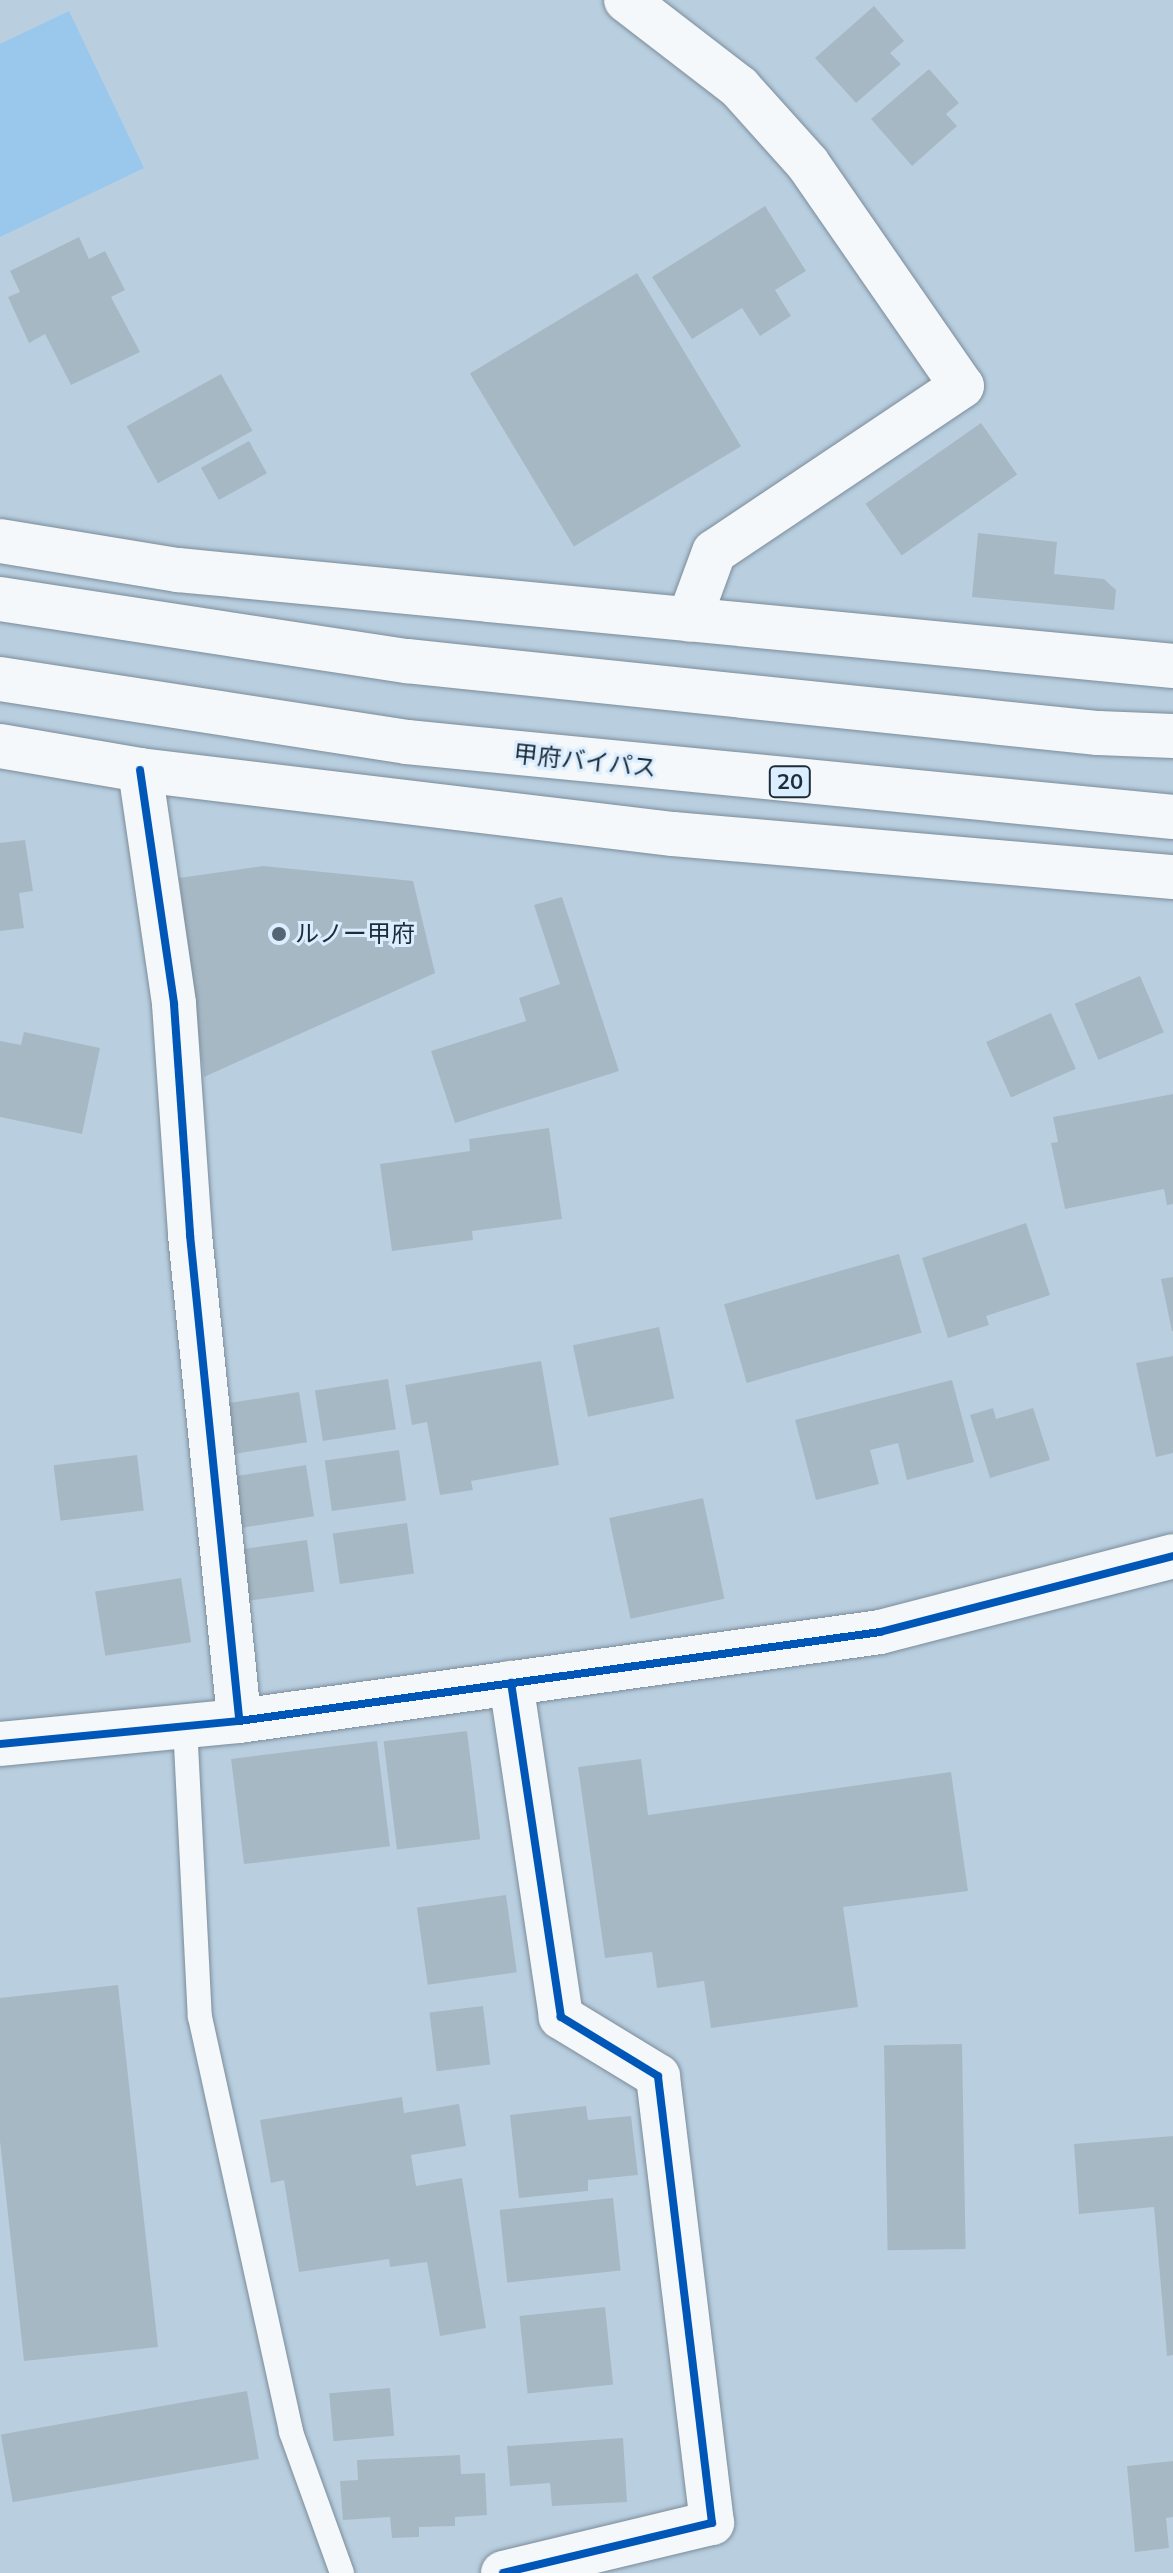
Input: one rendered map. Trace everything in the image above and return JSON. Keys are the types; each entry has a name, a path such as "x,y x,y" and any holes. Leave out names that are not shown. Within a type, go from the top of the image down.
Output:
{"main road":[{"path":"626,0 739,87 808,164 962,386 714,552 689,620"},
{"path":"0,541 178,570 1173,666"},
{"path":"0,599 407,661 1098,733 1173,736"},
{"name":"甲府バイパス","path":"0,679 407,742 1173,817"},
{"path":"0,746 140,770 673,834 1173,877"},
{"path":"140,770 174,1004 190,1235 239,1721"},
{"path":"0,1744 239,1721 880,1632 1173,1556"},
{"path":"503,2573 712,2523 658,2076 561,2017 511,1683"}],"lane":[{"path":"185,1725 200,2017 291,2432 342,2573"}],"shaded area":[{"path":"69,11 144,168 0,237 0,44"}],"building":[{"path":"874,6 904,41 890,53 901,64 856,103 815,58"},
{"path":"929,69 959,103 946,114 957,126 912,166 871,119"},
{"path":"765,206 806,271 775,290 791,316 760,336 742,308 692,339 652,277"},
{"path":"79,237 89,259 105,251 125,290 111,297 140,352 71,385 45,334 29,343 8,297 20,292 10,271"},
{"path":"637,273 741,446 574,547 470,373"},
{"path":"221,374 253,431 158,483 127,426"},
{"path":"981,423 1017,475 902,555 865,504"},
{"path":"249,441 267,473 219,500 201,468"},
{"path":"978,533 1057,542 1054,574 1104,579 1116,590 1114,610 972,597"},
{"path":"25,840 33,891 19,893 24,928 0,931 0,843"},
{"path":"263,866 413,881 435,973 204,1077 179,878"},
{"path":"562,897 619,1071 455,1123 431,1051 526,1021 519,998 560,984 534,905"},
{"path":"1140,976 1164,1032 1098,1060 1075,1004"},
{"path":"1051,1013 1076,1069 1011,1098 986,1042"},
{"path":"24,1032 100,1048 82,1134 0,1117 0,1041 21,1045"},
{"path":"1173,1094 1173,1204 1167,1205 1164,1189 1065,1209 1051,1143 1058,1142 1053,1117"},
{"path":"549,1128 562,1219 472,1231 473,1240 392,1251 380,1164 470,1151 469,1139"},
{"path":"1026,1223 1050,1295 986,1316 989,1325 948,1338 922,1258"},
{"path":"899,1254 922,1333 747,1383 724,1304"},
{"path":"1173,1277 1173,1331 1172,1331 1161,1279"},
{"path":"659,1327 674,1398 588,1417 573,1345"},
{"path":"1173,1356 1173,1453 1156,1457 1136,1363"},
{"path":"541,1361 559,1465 471,1481 473,1490 440,1495 427,1422 412,1425 405,1385"},
{"path":"388,1379 396,1429 323,1441 315,1391"},
{"path":"952,1380 974,1462 907,1480 898,1443 870,1450 879,1484 816,1500 795,1420"},
{"path":"299,1392 307,1442 234,1454 226,1404"},
{"path":"993,1408 996,1419 1033,1408 1050,1460 990,1478 970,1415"},
{"path":"399,1450 406,1501 332,1511 325,1460"},
{"path":"137,1455 144,1511 60,1521 54,1465"},
{"path":"306,1465 314,1516 241,1528 233,1477"},
{"path":"703,1498 724,1599 631,1619 609,1518"},
{"path":"407,1523 414,1574 340,1584 333,1533"},
{"path":"307,1540 314,1591 240,1602 233,1550"},
{"path":"181,1578 191,1642 105,1656 95,1592"},
{"path":"467,1731 480,1839 397,1849 384,1741"},
{"path":"377,1741 390,1846 244,1864 231,1759"},
{"path":"641,1759 648,1815 951,1772 968,1891 843,1907 858,2007 711,2028 704,1981 657,1988 652,1952 605,1958 578,1767"},
{"path":"506,1895 517,1972 428,1985 417,1908"},
{"path":"118,1985 158,2347 24,2361 0,2141 0,1998"},
{"path":"483,2006 490,2065 437,2071 429,2013"},
{"path":"962,2044 966,2249 888,2250 884,2045"},
{"path":"402,2097 404,2113 459,2104 466,2146 411,2155 416,2186 462,2178 486,2328 440,2336 427,2262 390,2267 389,2259 299,2272 284,2180 271,2183 260,2120"},
{"path":"586,2106 588,2120 631,2116 638,2175 588,2180 588,2191 519,2198 510,2115"},
{"path":"1173,2136 1173,2355 1167,2356 1154,2207 1079,2214 1074,2144"},
{"path":"613,2198 621,2271 507,2283 500,2210"},
{"path":"605,2307 613,2385 528,2394 519,2316"},
{"path":"390,2388 394,2436 333,2441 329,2393"},
{"path":"247,2391 259,2459 13,2502 1,2434"},
{"path":"623,2438 627,2502 552,2506 550,2483 510,2486 507,2446"},
{"path":"460,2455 461,2474 485,2473 487,2515 455,2517 455,2526 419,2527 419,2537 392,2538 390,2517 343,2520 340,2481 358,2480 357,2460"},
{"path":"1173,2461 1173,2517 1166,2518 1169,2548 1135,2552 1127,2466"}],"cycle path":[{"path":"140,770 174,1004 190,1235 239,1721"},
{"path":"0,1744 239,1721 880,1632 1173,1556"},
{"path":"503,2573 712,2523 658,2076 561,2017 511,1683"}],"place":[{"name":"ルノー甲府","path":"279,934"}]}
